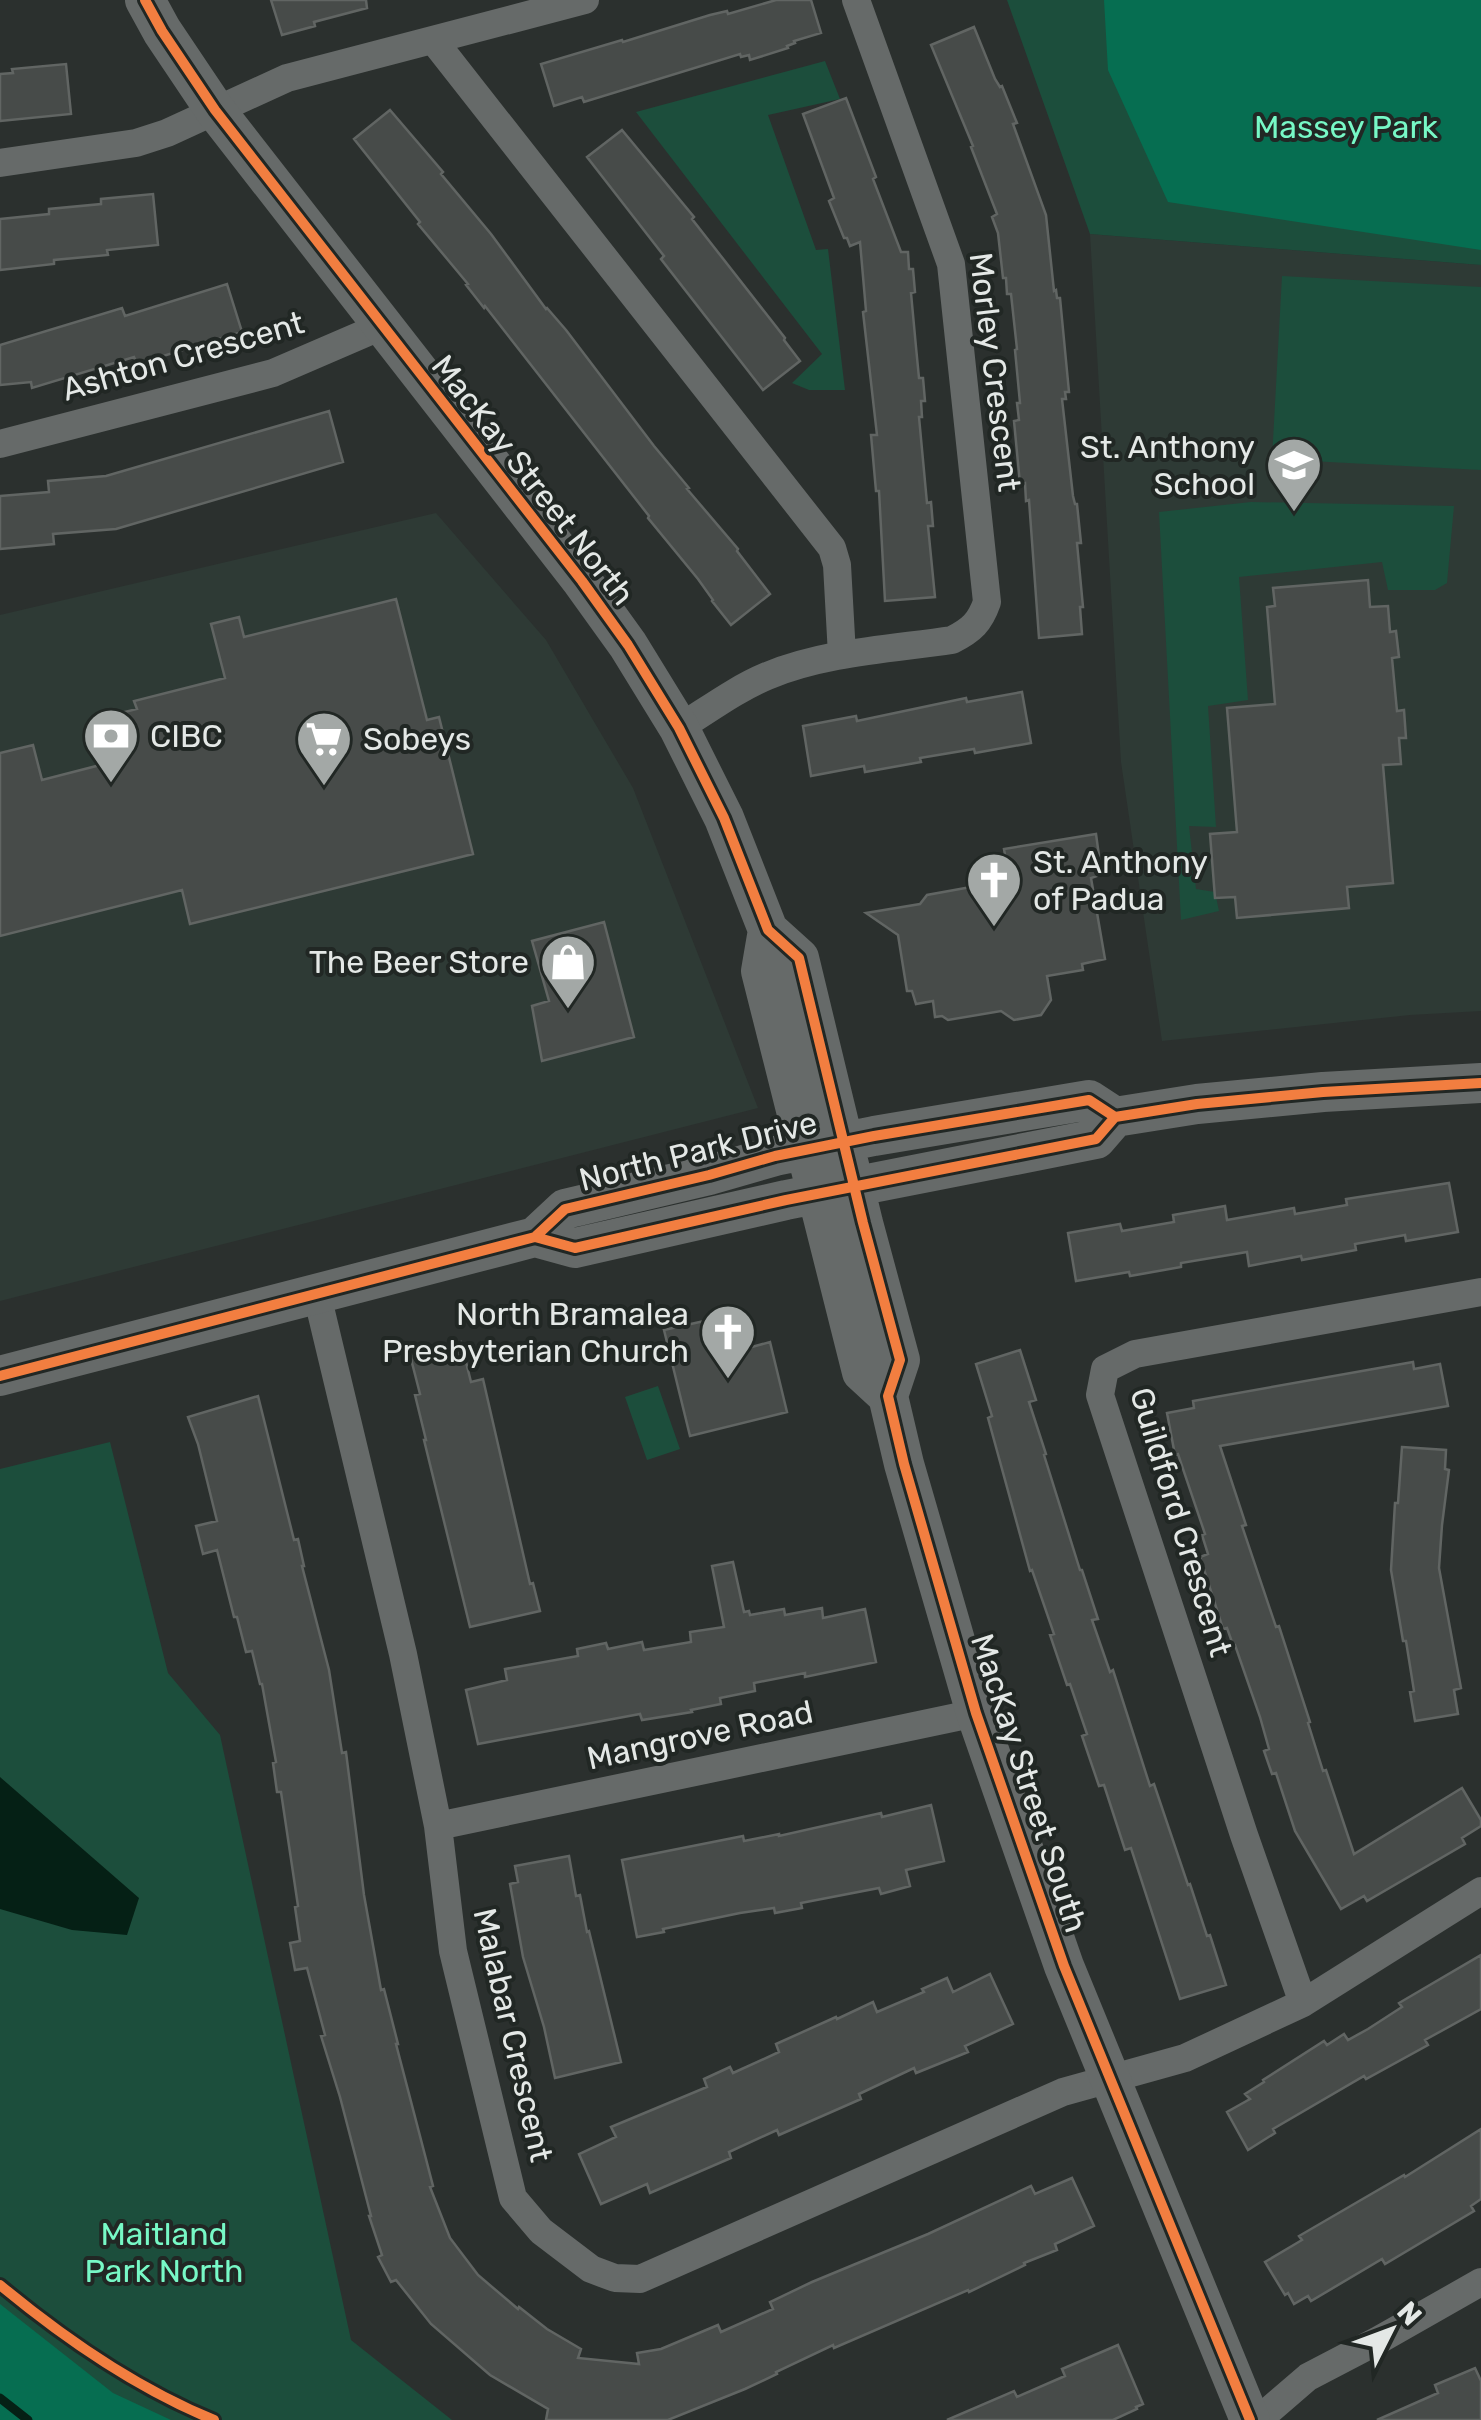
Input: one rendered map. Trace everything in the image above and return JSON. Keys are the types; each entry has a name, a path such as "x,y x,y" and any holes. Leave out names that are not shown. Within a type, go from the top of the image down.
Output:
{"street":[{"name":"MacKay Street North","path":"144,0 215,110 582,581 628,645 679,728 724,818 768,930 799,958 845,1142"},
{"path":"0,163 136,143 167,133 287,78 585,0"},
{"name":"Morley Crescent","path":"679,728 765,677 801,664 952,640 969,632 981,620 987,602 951,264 856,0"},
{"path":"434,41 832,548 837,565 842,656"},
{"name":"Ashton Crescent","path":"0,444 273,373 382,326"},
{"name":"MacKay Street North","path":"768,930 761,971 806,1150"},
{"name":"North Park Drive","path":"535,1237 576,1248 836,1190 1096,1139 1115,1117 1198,1104 1324,1092 1481,1083"},
{"name":"North Park Drive","path":"0,1376 535,1237 565,1209 806,1150 1089,1100 1115,1117"},
{"name":"MacKay Street South","path":"836,1190 845,1142"},
{"name":"MacKay Street South","path":"806,1150 836,1190 900,1360 888,1396 904,1464 976,1713 1064,1966 1250,2420"},
{"name":"Guildford Crescent","path":"1303,2003 1100,1395 1105,1368 1135,1354 1481,1292"},
{"name":"Malabar Crescent","path":"317,1294 404,1654 438,1826 453,1951 513,2198 541,2230 591,2269 615,2278 640,2279 1063,2092 1109,2078"},
{"name":"Mangrove Road","path":"438,1826 976,1713"},
{"path":"1109,2078 1185,2058 1303,2003 1481,1891"},
{"path":"1258,2420 1308,2376 1481,2282"}],"shaded area":[{"name":"St. Anthony School","path":"1090,234 1481,265 1481,1011 1162,1041 1121,762"},
{"path":"436,513 546,640 633,788 758,1108 0,1301 0,615"},
{"path":"0,1777 139,1898 127,1935 72,1930 0,1909"}],"green space":[{"name":"Massey Park","path":"1007,0 1481,0 1481,265 1090,234"},
{"name":"Massey Park","path":"1104,0 1481,0 1481,250 1168,202 1108,70"},
{"path":"825,61 840,99 768,115 816,250 828,249 845,390 809,390 792,383 822,354 636,112"},
{"path":"1282,276 1481,287 1481,470 1272,459"},
{"path":"1251,502 1454,506 1447,583 1435,590 1388,590 1382,562 1239,577 1248,700 1208,706 1216,827 1189,826 1196,889 1215,892 1219,911 1181,920 1159,512"},
{"path":"658,1386 680,1449 647,1460 625,1397"},
{"name":"Maitland Park North","path":"110,1442 168,1673 220,1735 351,2340 452,2420 0,2420 0,1469"},
{"path":"0,2304 113,2393 171,2420 0,2420"}],"building":[{"path":"271,0 366,0 367,8 282,35"},
{"path":"776,0 811,0 821,33 750,60 749,55 740,54 584,102 582,97 554,106 541,64"},
{"path":"974,27 1017,123 1013,124 1046,215 1054,291 1060,298 1069,392 1062,399 1081,543 1077,543 1082,634 1039,638 1029,500 1026,501 1025,483 1020,484 1014,421 1019,420 1020,403 1017,349 1011,294 1007,294 1003,278 998,233 992,217 997,214 931,45"},
{"path":"66,64 71,114 0,121 0,74 13,73 12,69"},
{"path":"846,98 901,252 908,252 909,269 913,269 915,292 911,293 925,401 921,401 919,417 927,503 931,502 933,526 928,526 935,597 885,601 879,491 871,435 877,435 863,312 866,311 860,242 850,246 844,238 829,201 834,198 803,114"},
{"path":"390,110 443,172 770,594 731,625 354,139"},
{"path":"622,130 694,217 800,361 763,390 587,157"},
{"path":"153,194 158,245 107,250 108,255 0,270 0,219 101,204 101,199"},
{"path":"227,284 242,332 137,364 134,357 32,388 31,382 0,385 0,345 122,308 125,316"},
{"path":"329,411 343,462 116,529 53,534 54,544 0,549 0,496 49,492 48,481 106,476"},
{"path":"1368,580 1370,607 1388,606 1390,632 1396,631 1399,657 1392,658 1397,711 1404,710 1406,738 1399,738 1401,764 1383,765 1393,883 1347,887 1349,908 1237,918 1235,897 1215,898 1210,834 1237,832 1227,708 1275,704 1267,607 1275,606 1273,588"},
{"path":"396,599 427,720 439,717 473,854 190,924 182,890 0,936 0,753 33,745 42,780 104,764 93,720 137,709 134,701 225,678 211,624 239,617 244,637"},
{"path":"1022,692 1031,743 920,758 921,762 865,772 864,766 811,776 803,726 856,716 857,721 966,698 967,702"},
{"name":"St. Anthony of Padua","path":"1096,834 1100,863 1095,869 1097,876 1091,878 1105,959 1082,964 1083,970 1047,976 1051,1000 1041,1015 1014,1020 1001,1011 948,1020 935,1017 933,1001 916,1004 912,991 907,991 898,935 866,913 920,904 927,895 1009,878 1004,849"},
{"path":"604,922 634,1037 542,1061 532,1006 549,1001 532,941"},
{"path":"1449,1183 1458,1232 1406,1241 1405,1235 1355,1244 1356,1250 1302,1260 1301,1256 1249,1266 1247,1252 1130,1276 1129,1272 1076,1281 1068,1233 1120,1224 1122,1231 1174,1222 1173,1215 1225,1206 1227,1220 1294,1208 1295,1214 1347,1205 1346,1199"},
{"name":"North Bramalea Presbyterian Church","path":"713,1319 715,1332 735,1327 741,1350 770,1342 787,1412 690,1436 664,1330"},
{"path":"461,1342 471,1382 483,1379 530,1584 533,1583 540,1611 470,1627 424,1440 415,1395 420,1394 410,1355"},
{"path":"1020,1350 1036,1400 1029,1402 1044,1455 1098,1619 1092,1620 1226,1985 1180,1999 1131,1848 1125,1850 1104,1785 1099,1786 1082,1736 1087,1734 1050,1635 1054,1634 1030,1571 988,1418 992,1416 976,1364"},
{"path":"1413,1362 1414,1369 1440,1364 1448,1406 1220,1446 1246,1525 1242,1526 1354,1854 1462,1788 1481,1820 1481,1826 1462,1838 1465,1844 1367,1901 1364,1896 1341,1909 1295,1831 1276,1773 1272,1774 1264,1751 1269,1749 1260,1717 1235,1645 1227,1628 1223,1629 1200,1557 1208,1554 1202,1535 1205,1534 1178,1454 1175,1455 1167,1413 1194,1408 1193,1401"},
{"path":"258,1396 329,1670 342,1753 346,1752 381,1990 384,1989 398,2044 433,2186 430,2187 450,2238 478,2275 518,2309 581,2349 578,2358 639,2364 637,2353 661,2349 718,2325 721,2332 773,2309 770,2302 812,2282 1031,2186 1035,2194 1072,2178 1094,2226 1055,2244 1057,2250 969,2292 834,2348 833,2345 745,2389 668,2420 546,2420 548,2409 490,2375 431,2324 396,2280 391,2282 378,2257 382,2255 321,2036 325,2035 307,1968 295,1970 290,1943 300,1941 295,1907 298,1906 262,1684 252,1651 246,1652 234,1617 217,1550 203,1554 196,1526 217,1521 188,1417"},
{"path":"1402,1447 1446,1450 1445,1469 1449,1470 1439,1568 1461,1688 1454,1690 1458,1714 1415,1721 1410,1692 1414,1691 1391,1570"},
{"path":"733,1562 744,1612 749,1611 750,1615 784,1609 785,1615 822,1608 823,1618 865,1609 876,1662 754,1683 755,1691 720,1698 721,1704 692,1712 642,1720 640,1714 478,1744 466,1690 507,1680 505,1669 578,1656 577,1649 606,1643 608,1649 642,1642 644,1650 691,1642 690,1632 724,1627 712,1566"},
{"path":"931,1805 944,1861 906,1870 910,1886 881,1894 879,1888 801,1903 802,1908 775,1913 774,1908 740,1913 637,1937 622,1860 743,1836 744,1841 779,1836"},
{"path":"569,1856 576,1896 580,1895 621,2062 555,2078 523,1957 510,1884 518,1882 515,1866"},
{"path":"1481,1955 1481,2009 1425,2040 1428,2045 1366,2079 1364,2076 1273,2129 1275,2133 1248,2150 1227,2112 1250,2099 1245,2094 1324,2041 1327,2045 1344,2034 1348,2040 1368,2029 1402,2007 1399,2003"},
{"path":"990,1974 1013,2024 965,2046 968,2052 916,2073 914,2068 859,2094 861,2099 779,2135 777,2130 729,2152 731,2158 650,2193 647,2184 601,2204 579,2154 616,2137 611,2127 707,2087 704,2079 730,2067 733,2073 779,2052 776,2044 873,2002 877,2012 947,1978 953,1992"},
{"path":"1481,2129 1481,2199 1471,2206 1474,2211 1385,2264 1382,2259 1311,2301 1308,2296 1294,2304 1288,2293 1285,2295 1265,2262 1302,2240 1299,2236"},
{"path":"1118,2345 1143,2404 1113,2420 947,2420 1014,2391 1017,2397 1065,2376 1062,2369"},
{"path":"1475,2368 1481,2381 1481,2420 1377,2420 1438,2393 1435,2385"}],"waterway":[{"path":"0,2398 28,2420"}],"cycle path":[{"path":"145,0 215,110 628,645 679,728 724,818 768,930 799,958 900,1360 888,1396 976,1713 1064,1966 1250,2420"},
{"path":"535,1237 575,1248 786,1200 1096,1139 1115,1117 1197,1104 1323,1092 1481,1083"},
{"path":"0,1376 535,1237 565,1209 775,1156 1089,1100 1115,1117"},
{"path":"0,2285 102,2361 214,2420"}],"place":[{"name":"St. Anthony School","path":"1294,514"},
{"name":"CIBC","path":"111,785"},
{"name":"Sobeys","path":"324,788"},
{"name":"St. Anthony of Padua","path":"994,929"},
{"name":"The Beer Store","path":"568,1011"},
{"name":"North Bramalea Presbyterian Church","path":"728,1381"}]}
